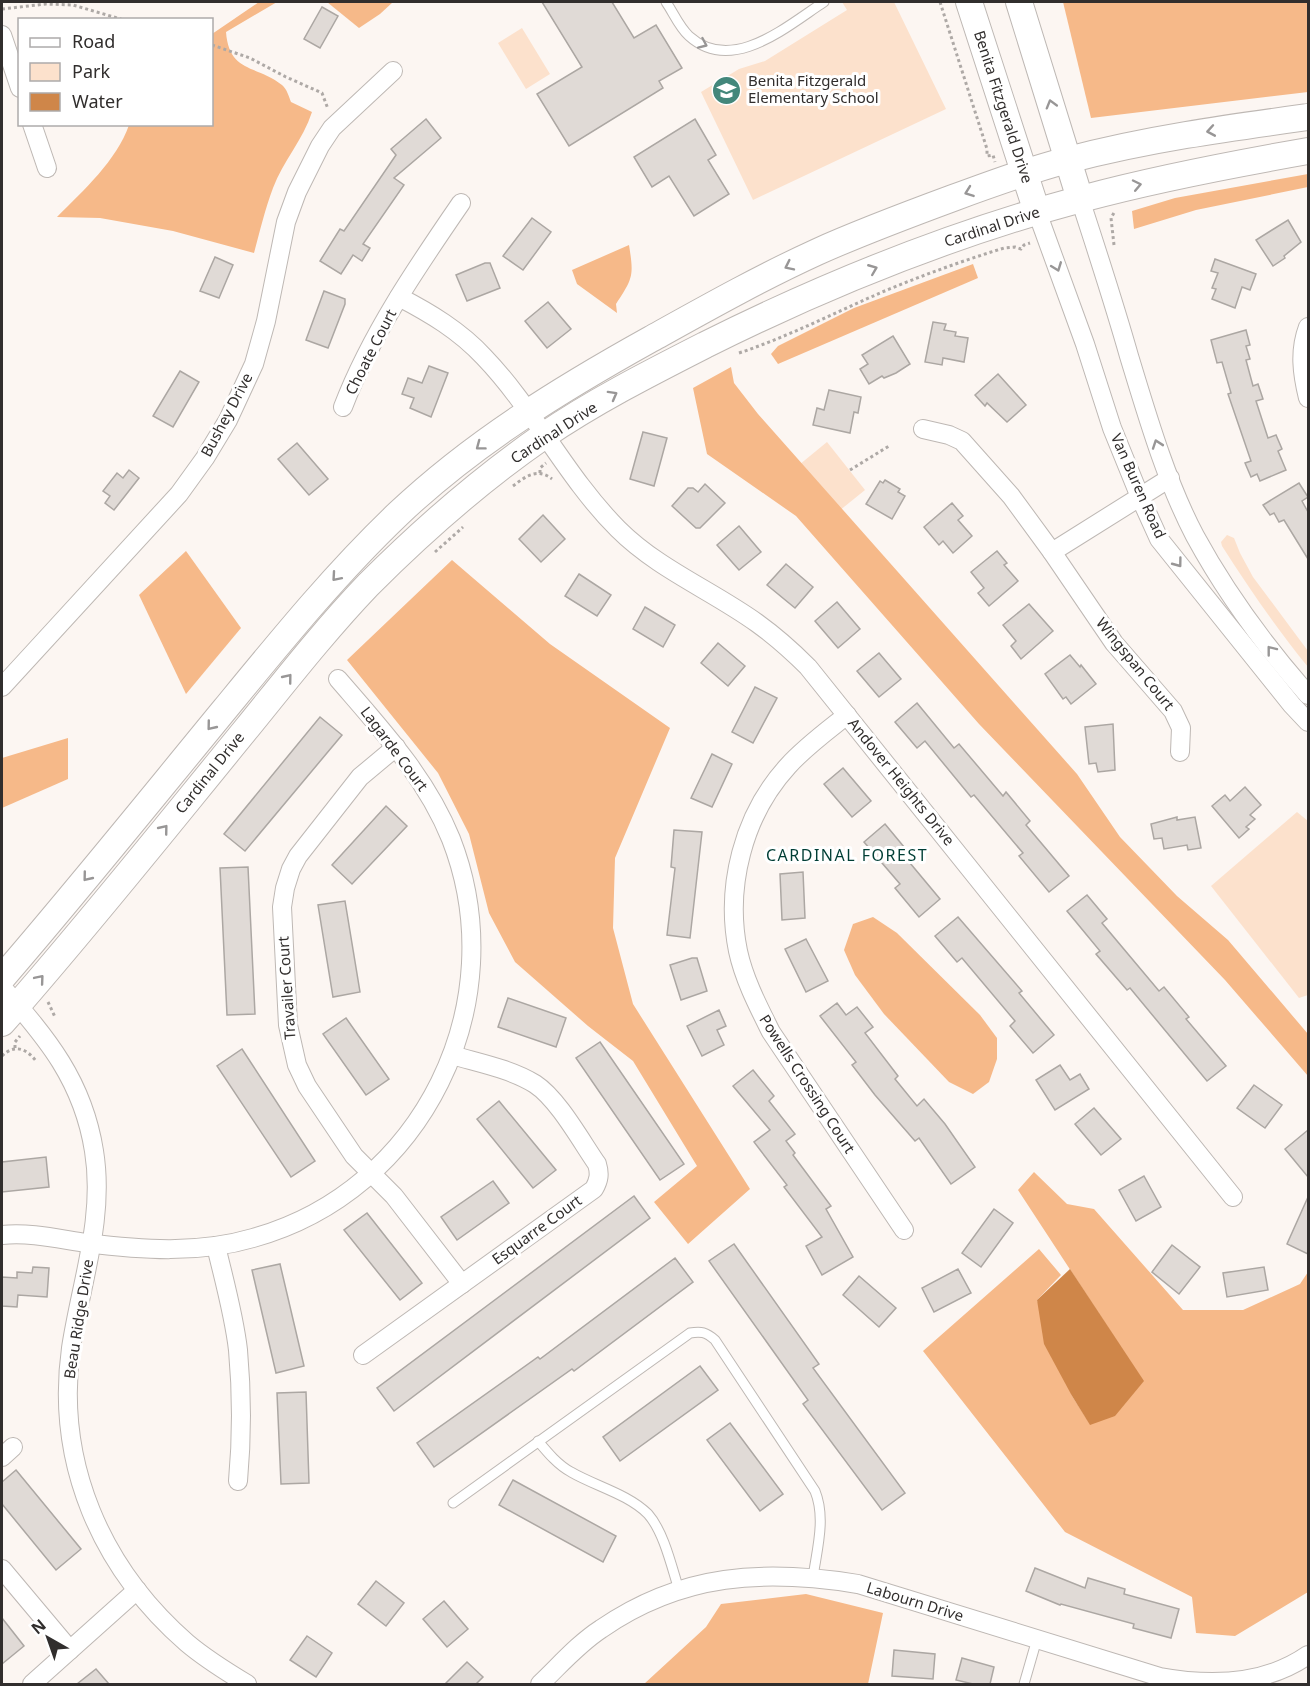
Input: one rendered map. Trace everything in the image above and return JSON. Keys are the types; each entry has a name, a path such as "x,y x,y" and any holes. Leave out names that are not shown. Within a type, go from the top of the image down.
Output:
{"main road":[{"name":"Benita Fitzgerald Drive","path":"969,2 1037,212"},
{"path":"1019,2 1084,211"},
{"name":"Cardinal Drive","path":"2,978 296,622 353,558 401,511 451,468 528,411 593,371 772,273 891,220 1024,173 1068,160 1235,127 1308,117"},
{"name":"Cardinal Drive","path":"9,1014 309,653 366,588 424,531 465,496 545,435 672,362 818,291 884,264 1037,212 1084,211 1192,173 1308,151"}],"street":[{"path":"2,35 18,82"},
{"name":"Bushey Drive","path":"2,687 179,494 205,458 228,420 254,364 266,321 286,222 297,192 320,146 332,128 393,71"},
{"path":"33,126 47,168"},
{"name":"Choate Court","path":"343,408 358,370 399,297 461,203"},
{"path":"1084,211 1142,399 1170,478 1194,534 1232,597 1308,695"},
{"name":"Van Buren Road","path":"1037,212 1078,322 1112,428 1159,539 1308,722"},
{"name":"Choate Court","path":"399,297 432,314 475,348 505,380 528,411"},
{"path":"1308,327 1301,357 1308,398"},
{"name":"Andover Heights Drive","path":"528,411 595,504 619,530 656,560 756,622 808,667 1233,1197"},
{"name":"Wingspan Court","path":"922,429 949,435 963,441 1011,496 1114,643 1173,711 1181,728 1180,752"},
{"path":"1052,552 1170,478"},
{"name":"Lagarde Court","path":"2,1235 23,1234 141,1249 216,1246 251,1239 303,1220 342,1198 373,1174 396,1150 420,1118 436,1090 462,1027 469,993 472,959 467,892 450,838 436,806 418,776 339,679"},
{"name":"Powells Crossing Court","path":"847,715 788,766 758,808 747,833 738,866 734,920 738,950 744,970 757,1005 771,1032 904,1230"},
{"name":"Travailer Court","path":"396,747 360,777 298,856 291,870 282,907 288,1025 297,1065 307,1086 354,1156 394,1196 462,1284"},
{"name":"Beau Ridge Drive","path":"9,1014 44,1035 61,1061 76,1089 94,1150 98,1200 92,1243 71,1348 68,1382 72,1439 81,1484 95,1522 110,1553 136,1590 189,1644 219,1667 247,1684"},
{"name":"Esquarre Court","path":"363,1355 594,1189 599,1173 597,1164 550,1097 537,1085 521,1076 452,1055"},
{"path":"216,1246 230,1300 238,1349 241,1389 241,1445 238,1481"},
{"path":"2,1569 70,1650"},
{"name":"Labourn Drive","path":"540,1684 573,1651 600,1629 654,1599 679,1590 740,1578 770,1576 813,1577 872,1588 1160,1677 1186,1682 1219,1684 1250,1679 1280,1670 1308,1655"},
{"path":"32,1684 136,1590"}],"lane":[{"path":"666,2 687,34 699,43 723,51 755,45 824,2"},
{"path":"453,1503 690,1333 699,1331 715,1340 815,1491 820,1504 821,1518 813,1577"},
{"path":"538,1441 556,1461 570,1472 633,1503 648,1514 658,1529 679,1590"},
{"path":"1024,1684 1037,1639"}],"path":[{"path":"940,2 984,139 987,156 993,154"},
{"path":"2,9 46,4 73,5 117,18"},
{"path":"213,45 250,58 322,93 332,128"},
{"path":"1084,211 1111,218 1115,254"},
{"path":"733,355 771,342 927,275 1004,248 1021,249 1024,245 1046,237"},
{"path":"850,470 889,446"},
{"path":"540,468 540,472 552,479"},
{"path":"48,1003 55,1017"},
{"path":"9,1014 15,1048"},
{"path":"2,1056 15,1048 28,1052 36,1061"}],"green space":[{"path":"842,2 894,2 946,109 753,200 701,92 739,69 765,61 847,10"},
{"path":"522,28 550,74 526,89 498,43"},
{"path":"827,442 865,490 839,511 799,465"},
{"path":"1227,535 1234,538 1253,577 1308,651 1308,667 1263,608 1222,546 1221,542"},
{"path":"1297,812 1308,821 1308,995 1299,998 1211,886"}],"shaded area":[{"path":"259,2 277,2 226,32 228,45 238,62 282,85 291,102 312,112 304,132 273,188 254,253 173,231 100,218 57,217 108,163 124,138 129,126 213,126 213,33"},
{"path":"327,2 393,2 359,28"},
{"path":"1063,2 1308,2 1308,92 1091,118"},
{"path":"1308,174 1308,187 1196,210 1134,229 1132,211 1175,198"},
{"path":"629,245 631,276 616,304 617,313 577,284 572,270"},
{"path":"973,264 978,278 778,364 771,354 778,346 854,308"},
{"path":"731,367 734,383 758,414 1077,774 1120,837 1177,896 1228,940 1308,1034 1308,1076 1225,980 979,724 796,516 707,454 693,388"},
{"path":"186,551 241,628 186,694 139,595"},
{"path":"452,560 550,644 670,728 615,858 613,928 633,1004 750,1189 688,1244 654,1202 697,1166 633,1061 588,1026 515,962 489,913 469,834 438,773 347,660"},
{"path":"68,738 68,779 2,808 2,758"},
{"path":"873,917 897,933 980,1015 997,1038 997,1059 989,1082 973,1094 949,1082 884,1014 855,975 844,950 853,924"},
{"path":"1034,1172 1067,1204 1094,1209 1183,1310 1243,1310 1300,1284 1308,1272 1308,1592 1235,1636 1196,1633 1192,1597 1065,1532 923,1351 1039,1249 1061,1275 1037,1300 1072,1396 1090,1424 1143,1381 1018,1190"},
{"path":"806,1594 883,1613 868,1684 644,1684 706,1627 721,1604"}],"water":[{"path":"1070,1269 1144,1381 1115,1416 1090,1425 1044,1344 1037,1300"}],"building":[{"path":"542,2 612,2 634,38 656,25 682,68 659,81 663,88 569,146 537,94 582,67"},
{"path":"322,7 338,16 320,48 304,39"},
{"path":"426,119 441,138 394,178 404,185 363,244 370,248 362,261 353,255 341,274 320,261 340,229 344,231 396,155 391,149"},
{"path":"695,119 716,155 708,160 729,194 694,216 669,176 652,187 634,157"},
{"path":"532,218 551,232 523,270 503,256"},
{"path":"1288,220 1301,242 1273,266 1256,240"},
{"path":"215,257 233,265 219,298 200,291"},
{"path":"1215,259 1256,274 1250,290 1242,287 1235,308 1212,299 1216,289 1212,288 1218,273 1211,271"},
{"path":"490,263 500,288 467,301 456,275"},
{"path":"324,291 345,299 328,348 306,340"},
{"path":"548,302 571,329 547,348 525,321"},
{"path":"933,322 946,324 944,330 956,332 955,336 968,338 964,362 943,358 942,365 925,362"},
{"path":"1246,330 1250,345 1246,346 1250,359 1246,360 1253,386 1258,384 1263,399 1256,401 1268,438 1276,435 1282,449 1278,451 1286,470 1260,481 1257,474 1251,477 1245,463 1251,461 1228,394 1231,393 1222,362 1217,363 1211,340"},
{"path":"893,336 910,364 896,373 884,378 882,376 869,384 860,369 868,364 862,355"},
{"path":"429,366 448,373 431,417 410,408 414,398 402,394 408,378 422,383"},
{"path":"180,371 199,382 173,427 153,416"},
{"path":"998,374 1026,405 1007,422 987,403 985,406 975,395"},
{"path":"829,390 861,397 858,413 854,412 850,433 813,425 817,408 824,410"},
{"path":"643,432 667,438 654,486 630,479"},
{"path":"297,443 328,479 309,495 278,459"},
{"path":"129,470 139,478 114,510 105,503 110,496 103,491 117,473 123,478"},
{"path":"885,480 900,489 898,492 905,496 892,519 866,504 880,481 883,483"},
{"path":"1299,483 1308,497 1302,501 1308,512 1308,559 1284,520 1279,522 1274,513 1270,515 1263,505"},
{"path":"705,484 725,503 700,528 696,528 672,506 688,488 693,488 698,492"},
{"path":"952,503 963,516 958,520 972,536 953,553 943,541 939,545 924,527"},
{"path":"543,515 565,539 541,562 519,539"},
{"path":"739,526 761,552 739,570 717,545"},
{"path":"997,551 1007,563 1004,565 1018,581 989,606 978,593 984,588 971,572"},
{"path":"786,564 813,587 795,608 767,585"},
{"path":"579,574 611,595 597,616 565,596"},
{"path":"837,602 860,629 838,648 815,621"},
{"path":"1029,604 1053,631 1021,659 1011,646 1016,641 1003,625"},
{"path":"645,607 675,625 663,647 633,629"},
{"path":"718,643 745,666 728,686 701,663"},
{"path":"879,653 901,679 879,697 857,671"},
{"path":"1070,655 1096,684 1071,704 1066,697 1063,699 1045,674"},
{"path":"755,687 777,698 753,743 732,732"},
{"path":"917,703 954,748 959,744 1003,796 1006,792 1030,821 1026,825 1069,876 1049,892 1019,856 1023,853 974,795 971,797 925,741 917,748 895,722"},
{"path":"320,717 342,735 245,851 224,834"},
{"path":"1113,724 1115,770 1098,772 1096,763 1089,764 1085,727"},
{"path":"712,754 732,764 712,807 691,798"},
{"path":"843,768 871,801 852,817 824,784"},
{"path":"1245,787 1261,805 1250,815 1255,819 1246,827 1249,829 1239,838 1212,806 1225,795 1230,801"},
{"path":"386,806 407,826 352,884 332,865"},
{"path":"1177,817 1177,820 1195,817 1201,848 1188,850 1187,845 1164,849 1162,838 1154,839 1151,824"},
{"path":"885,824 909,853 905,857 940,899 919,917 895,888 900,884 864,842"},
{"path":"674,830 702,832 690,938 667,935 675,868 671,867"},
{"path":"248,867 255,1014 227,1015 220,868"},
{"path":"803,872 805,918 782,920 780,874"},
{"path":"1087,895 1107,919 1102,923 1159,991 1164,987 1189,1017 1186,1019 1226,1066 1207,1081 1130,988 1127,990 1096,954 1100,951 1067,911"},
{"path":"345,901 360,992 333,997 318,905"},
{"path":"958,917 1022,991 1019,993 1054,1035 1033,1053 1010,1026 1015,1021 962,958 957,962 935,936"},
{"path":"806,939 828,981 806,992 785,949"},
{"path":"697,958 707,991 681,1000 670,965"},
{"path":"508,998 566,1018 556,1047 498,1027"},
{"path":"837,1003 846,1015 857,1007 873,1027 865,1033 898,1076 895,1079 917,1106 924,1099 975,1167 951,1184 919,1138 915,1141 875,1095 852,1065 856,1062 820,1016"},
{"path":"719,1010 726,1026 717,1030 724,1045 702,1056 687,1026"},
{"path":"346,1018 389,1079 366,1095 323,1034"},
{"path":"600,1042 684,1164 660,1180 576,1058"},
{"path":"242,1049 315,1161 291,1177 217,1066"},
{"path":"1060,1065 1070,1080 1080,1074 1089,1089 1055,1110 1036,1080"},
{"path":"753,1070 774,1096 769,1101 795,1134 786,1141 795,1153 793,1155 831,1206 826,1209 853,1257 822,1275 806,1246 822,1237 784,1187 787,1185 754,1142 770,1130 733,1086"},
{"path":"1254,1085 1282,1105 1265,1128 1237,1108"},
{"path":"499,1101 556,1170 533,1188 477,1119"},
{"path":"1094,1108 1121,1139 1101,1155 1075,1124"},
{"path":"1308,1130 1308,1177 1285,1149"},
{"path":"46,1157 49,1187 2,1192 2,1162"},
{"path":"1144,1176 1161,1207 1136,1221 1119,1190"},
{"path":"493,1181 509,1203 457,1240 441,1217"},
{"path":"634,1196 650,1218 394,1411 377,1388"},
{"path":"1308,1197 1308,1254 1287,1244"},
{"path":"994,1209 1013,1223 981,1267 962,1253"},
{"path":"367,1213 422,1283 400,1300 344,1230"},
{"path":"734,1244 819,1364 813,1368 905,1493 882,1510 803,1404 808,1400 709,1261"},
{"path":"1172,1245 1200,1267 1179,1294 1152,1272"},
{"path":"675,1258 693,1282 574,1371 572,1369 434,1467 417,1443 538,1357 540,1359"},
{"path":"280,1264 304,1366 276,1373 252,1270"},
{"path":"33,1267 49,1268 47,1297 18,1295 17,1307 2,1306 2,1277 17,1278 17,1272 32,1273"},
{"path":"1264,1267 1268,1290 1227,1297 1223,1273"},
{"path":"958,1269 971,1293 934,1312 922,1288"},
{"path":"859,1276 896,1308 879,1327 843,1295"},
{"path":"700,1366 718,1390 620,1461 603,1437"},
{"path":"306,1392 309,1483 281,1484 277,1393"},
{"path":"730,1423 783,1494 760,1511 707,1440"},
{"path":"16,1470 81,1549 56,1570 2,1504 2,1482"},
{"path":"513,1480 616,1536 603,1562 499,1505"},
{"path":"1035,1568 1085,1588 1088,1578 1125,1589 1124,1594 1179,1609 1171,1638 1133,1628 1134,1624 1060,1605 1026,1591"},
{"path":"376,1581 404,1603 386,1626 358,1604"},
{"path":"444,1601 468,1629 447,1647 423,1619"},
{"path":"2,1618 24,1646 2,1664"},
{"path":"307,1636 332,1653 316,1677 290,1660"},
{"path":"894,1650 935,1654 933,1679 892,1676"},
{"path":"962,1658 994,1667 990,1684 973,1684 956,1680"},
{"path":"467,1662 483,1677 476,1684 445,1684"},
{"path":"96,1669 109,1684 77,1684"}],"place":[{"name":"Benita Fitzgerald Elementary School","path":"727,90"}],"district":[{"name":"CARDINAL FOREST","path":"847,855"}]}
